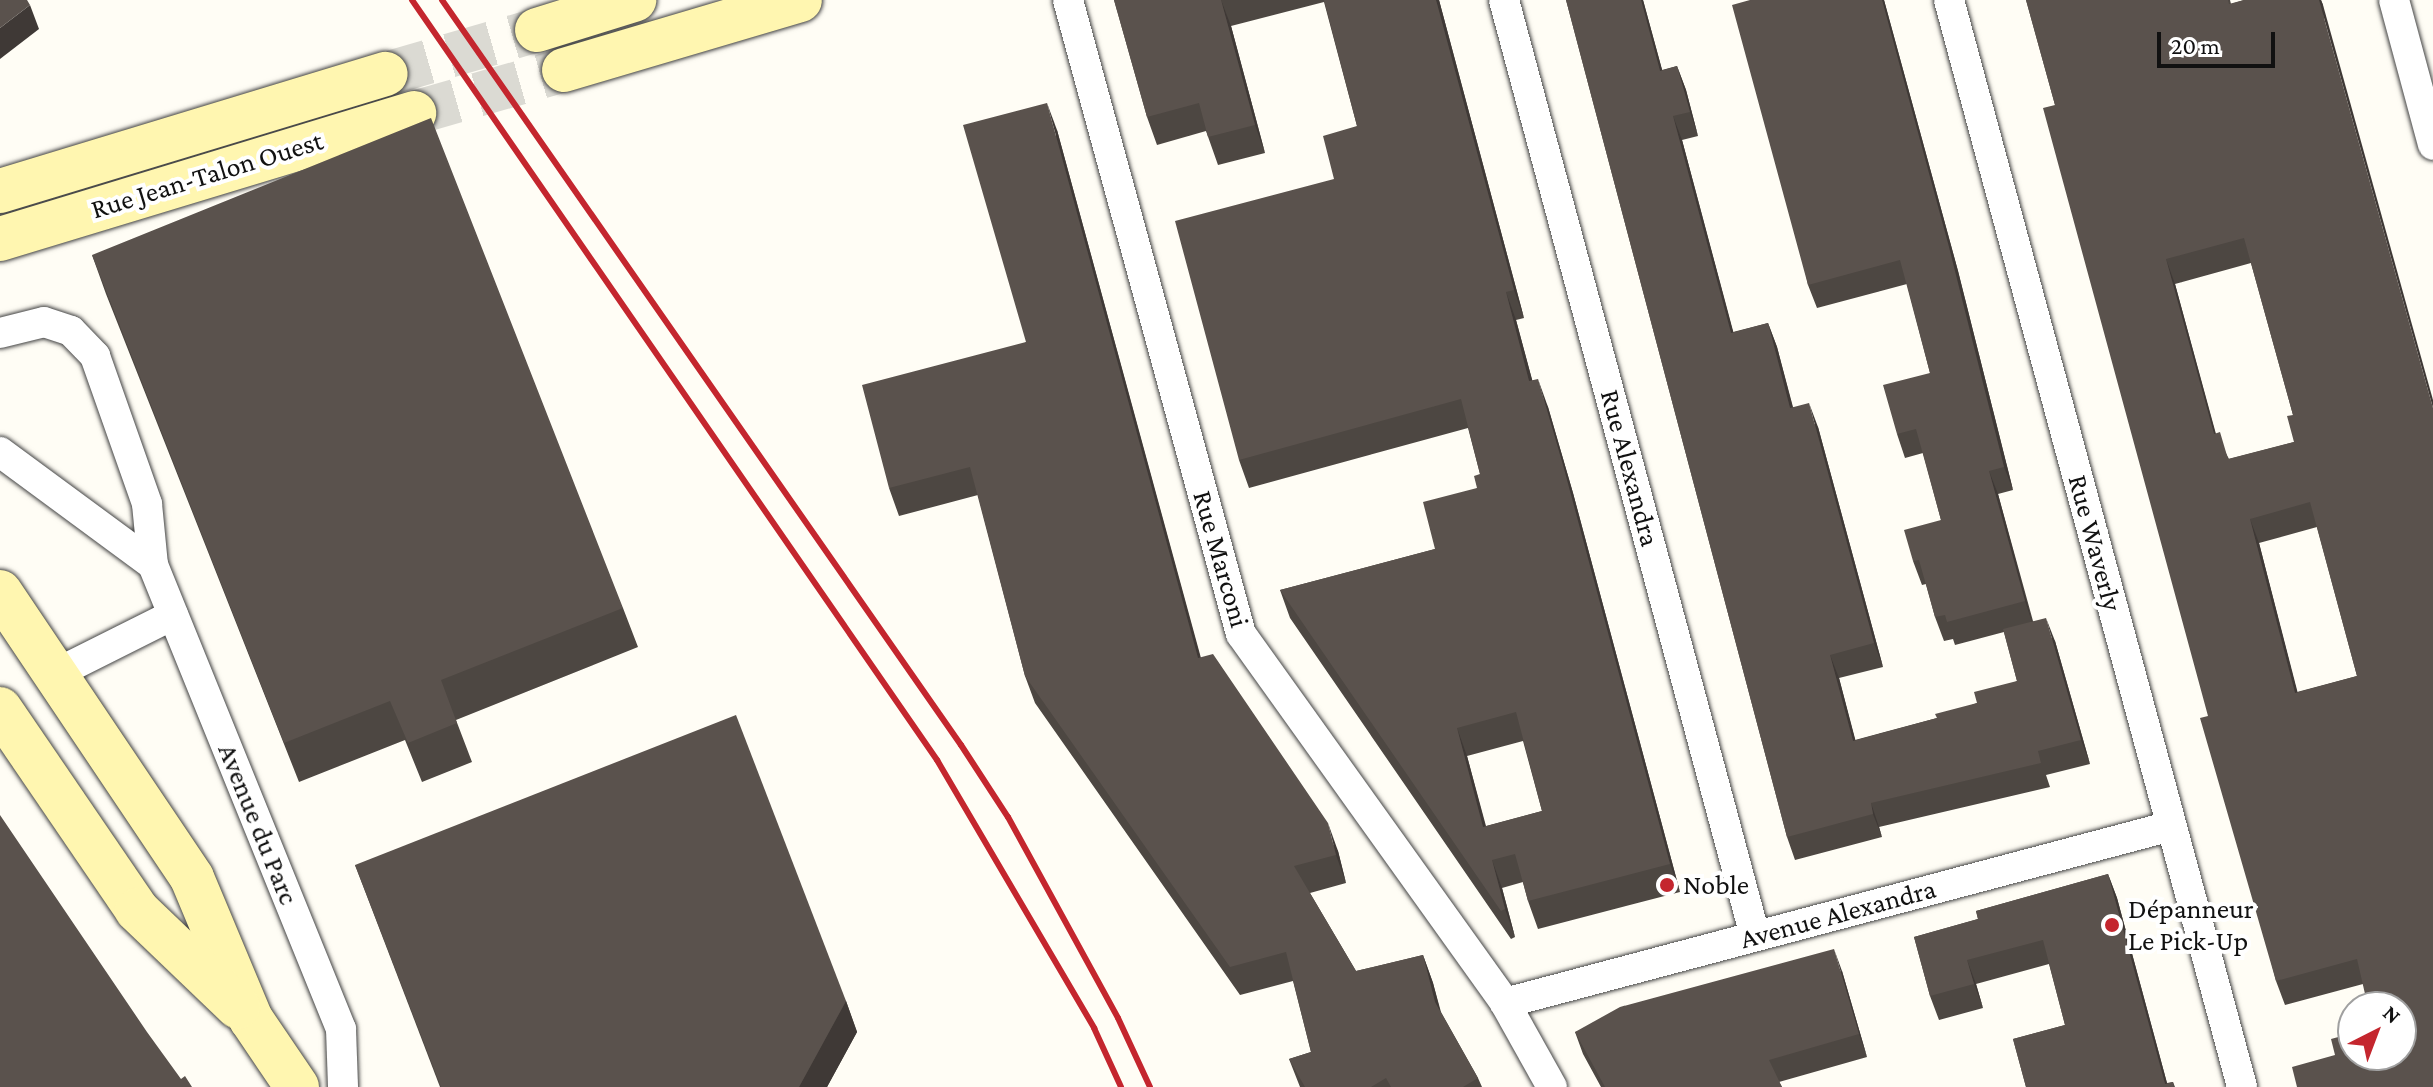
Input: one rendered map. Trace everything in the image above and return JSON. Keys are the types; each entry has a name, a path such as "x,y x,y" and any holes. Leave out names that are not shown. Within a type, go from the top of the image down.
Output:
{"main road":[{"path":"537,30 634,0"},
{"path":"564,70 800,0"},
{"name":"Rue Jean-Talon Ouest","path":"0,191 386,74"},
{"name":"Rue Jean-Talon Ouest","path":"0,239 414,113"},
{"path":"0,592 192,878 251,1019 297,1087"},
{"path":"0,709 137,910 251,1019"}],"street":[{"name":"Rue Marconi","path":"1068,0 1241,634 1505,1003 1552,1087"},
{"name":"Rue Alexandra","path":"1504,0 1755,936"},
{"name":"Rue Waverly","path":"1949,0 2242,1087"},
{"path":"2394,0 2433,145"},
{"name":"Avenue du Parc","path":"0,333 44,322 71,331 95,356 147,504 153,565 341,1029 343,1087"},
{"path":"0,452 153,565"},
{"path":"55,674 173,615"},
{"name":"Avenue Alexandra","path":"1505,1003 2171,826"}],"building":[{"path":"0,0 27,0 30,5 0,28"},
{"path":"1114,0 1221,0 1255,125 1208,137 1199,103 1147,117"},
{"path":"1324,0 1436,0 1514,290 1506,292 1529,381 1538,379 1670,864 1528,901 1515,854 1492,860 1505,909 1501,911 1280,590 1435,549 1423,502 1477,488 1474,476 1480,474 1461,399 1239,460 1175,221 1334,179 1323,136 1357,126","holes":["1516,712 1542,811 1483,827 1457,728"]},
{"path":"1566,0 1641,0 1660,71 1677,66 1690,112 1673,116 1731,333 1768,323 1790,408 1809,403 1874,643 1830,655 1853,741 1937,718 1935,714 1977,703 1974,692 2017,681 2003,629 2046,618 2081,740 2038,751 2041,763 1871,803 1873,814 1787,837"},
{"path":"1750,0 1882,0 2004,467 1989,471 2025,601 1947,622 1945,615 1935,617 1919,560 1913,561 1904,530 1941,520 1916,429 1897,434 1883,385 1930,373 1900,260 1808,285 1732,5"},
{"path":"2026,0 2228,0 2229,4 2244,0 2319,0 2433,408 2433,1087 2297,1087 2292,1067 2335,1055 2331,1039 2337,1037 2337,1071 2417,1071 2417,991 2364,991 2357,959 2276,981 2200,718 2208,716 2043,108 2055,105","holes":["2244,238 2293,415 2287,416 2294,442 2228,459 2220,432 2214,434 2166,259","2310,502 2357,676 2295,693 2250,519"]},
{"path":"1047,103 1198,658 1213,654 1328,823 1336,855 1294,866 1356,971 1423,955 1435,1002 1478,1078 1463,1087 1391,1087 1386,1078 1371,1087 1305,1087 1289,1059 1311,1052 1286,952 1230,967 1025,676 970,467 889,488 862,385 1026,342 963,125"},
{"path":"431,118 623,608 441,680 457,723 408,743 390,701 284,743 92,255"},
{"path":"736,715 846,1001 799,1087 441,1087 355,865"},
{"path":"0,815 147,1032 181,1079 185,1076 192,1087 0,1087"},
{"path":"2108,874 2165,1084 2173,1082 2174,1087 2026,1087 2013,1039 2065,1025 2043,940 1967,960 1974,984 1930,996 1914,937 1978,919 1976,911"},
{"path":"1834,949 1859,1034 1769,1060 1782,1087 1605,1087 1575,1032 1620,1007"}],"tunnel":[{"path":"386,74 537,30"},
{"path":"414,113 564,70"}],"railway":[{"path":"412,0 937,760 1094,1028 1121,1087"},
{"path":"442,0 1008,817 1118,1018 1150,1087"}],"place":[{"name":"Noble","path":"1667,885"},
{"name":"Dépanneur Le Pick-Up","path":"2112,925"}]}
